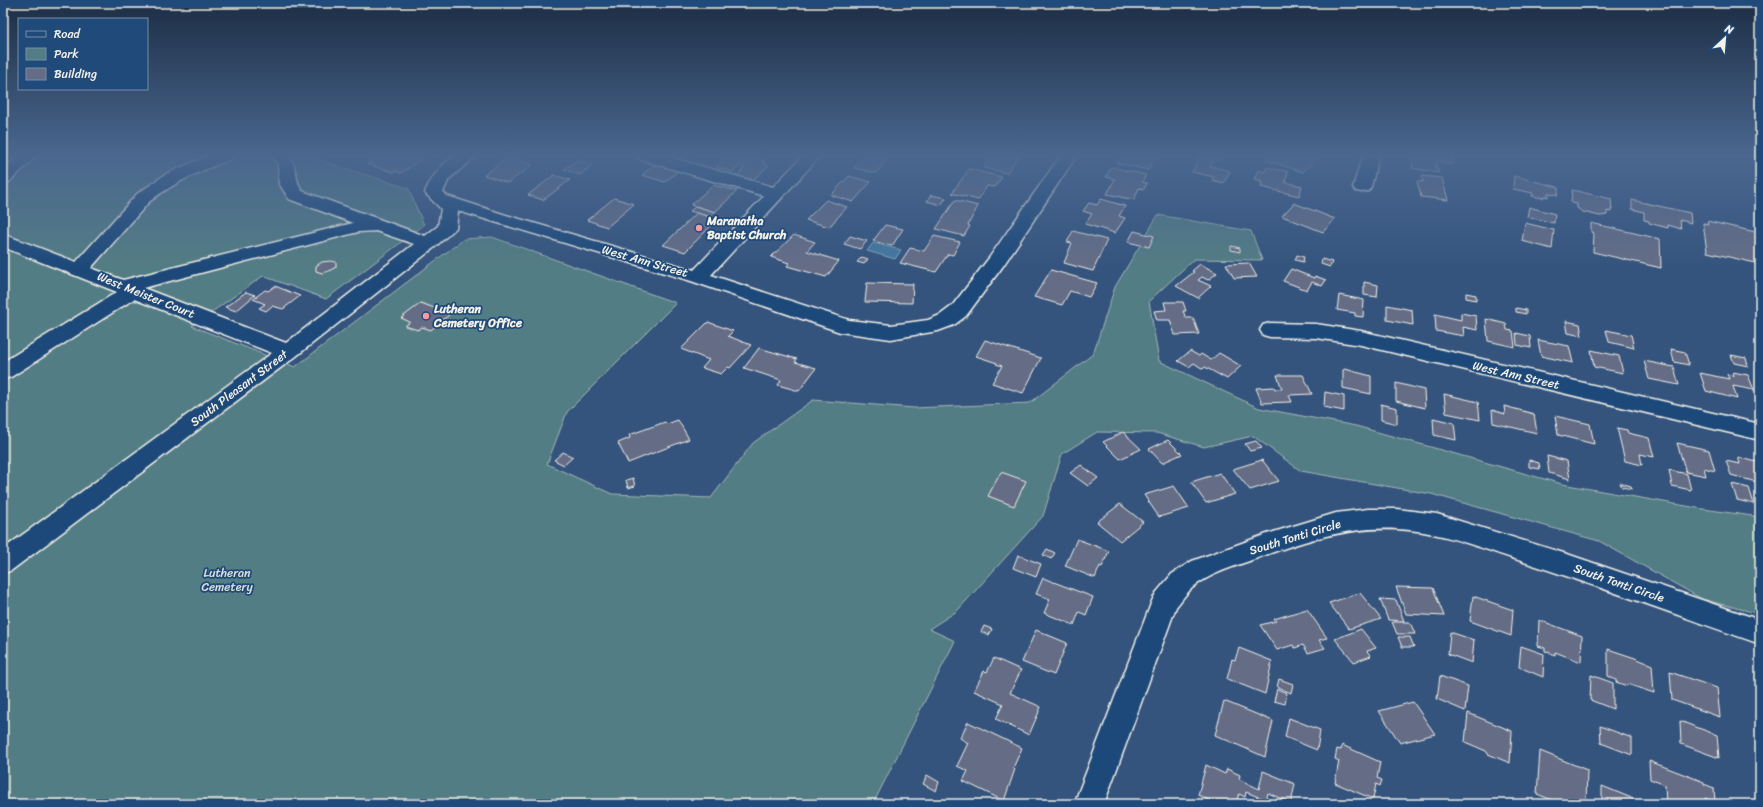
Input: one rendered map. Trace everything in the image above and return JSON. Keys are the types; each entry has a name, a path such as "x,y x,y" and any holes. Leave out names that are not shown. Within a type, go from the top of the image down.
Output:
{"street":[{"path":"80,269 149,193"},
{"path":"294,193 318,204 428,243"},
{"path":"434,193 450,208 447,228 464,222 500,220"},
{"path":"698,277 776,194 771,193"},
{"name":"West Ann Street","path":"442,200 500,220 698,277 847,327 891,332 931,326 947,320 959,311 1000,256 1043,193"},
{"path":"3,372 130,288 306,240 358,227 378,225"},
{"name":"South Pleasant Street","path":"3,563 288,352 447,228"},
{"name":"West Meister Court","path":"7,245 80,269 130,288 288,352"},
{"name":"West Ann Street","path":"1270,330 1316,331 1361,338 1760,432"},
{"name":"South Tonti Circle","path":"1089,804 1165,601 1181,582 1201,569 1227,559 1267,544 1336,523 1368,519 1397,519 1437,524 1570,566 1760,632"}],"green space":[{"name":"Lutheran Cemetery","path":"3,193 410,193 424,225 326,299 263,276 192,326 295,367 464,239 492,237 676,303 567,412 547,464 612,494 711,498 753,443 813,400 914,408 1030,403 1093,354 1115,287 1158,215 1251,231 1262,260 1194,259 1149,301 1159,361 1259,408 1356,426 1562,484 1703,509 1760,517 1760,614 1702,599 1599,541 1431,494 1301,471 1253,436 1204,447 1157,433 1097,432 1062,454 1043,516 957,611 929,629 955,641 873,804 3,804"}],"water":[{"path":"873,243 901,250 895,259 867,251"}],"building":[{"path":"531,193 553,193 543,200 528,195"},
{"path":"705,193 735,193 715,212 691,205"},
{"path":"833,193 861,193 853,202 831,195"},
{"path":"952,193 983,193 978,200"},
{"path":"1108,193 1137,193 1134,200 1107,194"},
{"path":"1285,193 1300,193 1299,196"},
{"path":"1420,193 1446,193 1448,200 1421,197"},
{"path":"1531,193 1558,193 1558,195 1548,193 1548,197 1543,196 1543,198 1532,196 1533,193"},
{"path":"1572,193 1584,193 1611,199 1612,210 1611,209 1611,212 1607,211 1607,215 1600,216 1583,212 1577,208 1577,204 1571,203"},
{"path":"931,195 946,198 941,205 927,201"},
{"path":"614,198 634,204 607,227 587,220"},
{"path":"1101,199 1125,206 1119,216 1125,218 1115,233 1085,224 1092,214 1083,211 1089,203 1097,205"},
{"path":"826,200 847,207 829,227 806,220"},
{"path":"955,200 978,206 968,225 970,226 964,236 936,229"},
{"path":"1632,200 1690,213 1691,223 1680,220 1681,229 1668,225 1668,228 1649,223 1649,221 1644,220 1644,212 1632,209"},
{"path":"1294,203 1335,219 1323,232 1282,216"},
{"path":"696,206 715,212 710,217 690,211"},
{"path":"1529,207 1555,214 1554,223 1527,217"},
{"path":"697,213 718,219 685,252 663,245"},
{"path":"1707,221 1760,233 1760,264 1707,252 1703,223 1708,224"},
{"path":"1525,223 1554,230 1552,249 1522,241"},
{"path":"1591,223 1660,239 1661,268 1593,252 1594,233 1591,232"},
{"path":"885,225 903,229 892,246 873,241"},
{"path":"1073,231 1107,240 1093,271 1064,263 1072,243 1067,242"},
{"path":"1134,231 1154,236 1149,247 1128,242"},
{"path":"794,235 815,242 807,251 839,261 826,277 787,266 789,263 771,257"},
{"path":"850,236 867,241 860,249 844,244"},
{"path":"934,236 960,242 953,255 948,254 936,272 900,263 910,248 924,251"},
{"path":"1231,246 1240,248 1240,252 1231,250"},
{"path":"1297,255 1304,257 1303,262 1295,260"},
{"path":"862,257 868,259 864,264 857,262"},
{"path":"1322,259 1332,262 1330,267 1321,264"},
{"path":"322,262 336,262 336,267 322,273 316,271 316,266"},
{"path":"1249,263 1257,277 1234,278 1226,264"},
{"path":"1200,264 1217,273 1208,280 1202,277 1198,280 1211,286 1198,298 1176,286 1194,272 1192,271"},
{"path":"1291,269 1314,278 1315,276 1326,280 1322,286 1312,282 1307,290 1283,281"},
{"path":"1051,270 1097,283 1089,297 1070,291 1062,305 1034,297"},
{"path":"1364,282 1378,285 1377,297 1364,295"},
{"path":"867,283 913,284 912,303 865,302"},
{"path":"275,286 300,296 283,309 272,306 266,311 259,308 265,304 253,299 265,290 268,291"},
{"path":"246,292 255,295 236,311 225,307"},
{"path":"1466,293 1476,295 1476,300 1466,298"},
{"path":"1339,295 1364,300 1363,317 1355,316 1355,313 1337,310"},
{"path":"1164,302 1183,302 1186,311 1183,311 1186,318 1193,318 1199,334 1175,335 1170,320 1157,320 1154,311 1166,310"},
{"name":"Lutheran Cemetery Office","path":"421,303 450,314 431,330 422,327 418,330 405,326 410,322 401,318"},
{"path":"1387,305 1412,310 1413,325 1387,320"},
{"path":"1516,308 1526,310 1526,314 1516,312"},
{"path":"1461,313 1476,316 1477,330 1463,327 1464,336 1436,331 1435,314 1461,320"},
{"path":"1486,319 1506,324 1507,330 1513,331 1515,347 1488,341"},
{"path":"1566,321 1580,324 1582,336 1568,333"},
{"path":"708,322 733,331 728,336 751,345 730,368 728,367 721,374 702,368 709,360 681,349"},
{"path":"1606,330 1631,335 1634,348 1609,342"},
{"path":"1516,333 1530,336 1531,348 1517,345"},
{"path":"985,340 1041,358 1023,393 992,383 1002,366 976,356"},
{"path":"1538,340 1569,346 1573,363 1541,356"},
{"path":"759,348 797,359 795,362 816,368 799,391 778,385 781,380 744,368"},
{"path":"1671,349 1685,352 1689,365 1674,362"},
{"path":"1591,350 1619,356 1623,373 1594,367"},
{"path":"1190,351 1199,356 1201,354 1211,360 1219,353 1241,366 1227,379 1205,367 1203,369 1194,363 1189,367 1178,361"},
{"path":"1731,355 1746,358 1748,366 1734,363"},
{"path":"1644,361 1674,367 1679,385 1649,379"},
{"path":"1345,369 1371,376 1371,394 1343,388 1343,370"},
{"path":"1733,372 1748,375 1754,390 1733,386 1737,399 1706,391 1700,373 1729,379 1727,374 1734,376"},
{"path":"1277,375 1303,375 1312,394 1289,395 1292,402 1262,403 1256,388 1274,387 1275,389 1282,389"},
{"path":"1396,383 1424,390 1425,408 1396,401"},
{"path":"1325,392 1344,396 1344,411 1324,407"},
{"path":"1444,394 1478,402 1480,420 1446,413"},
{"path":"1381,404 1397,408 1397,424 1381,420"},
{"path":"1504,406 1534,414 1537,433 1493,423 1492,410 1505,414"},
{"path":"1555,416 1590,424 1594,444 1558,435"},
{"path":"1433,418 1454,423 1456,440 1434,435"},
{"path":"678,420 689,439 628,463 618,443 630,438 629,435 665,422 667,424"},
{"path":"1617,428 1627,430 1628,433 1649,438 1654,457 1640,454 1642,465 1625,461"},
{"path":"1123,432 1141,449 1120,459 1103,442"},
{"path":"1168,440 1182,454 1162,463 1149,449"},
{"path":"1256,441 1262,448 1250,451 1245,444"},
{"path":"1677,443 1709,450 1715,471 1704,468 1706,476 1686,472"},
{"path":"563,452 573,457 564,465 554,460"},
{"path":"1547,456 1567,461 1570,479 1549,473"},
{"path":"1738,457 1760,463 1760,483 1731,475 1726,461 1740,464"},
{"path":"1262,460 1279,481 1250,490 1233,469"},
{"path":"1529,460 1539,463 1540,469 1529,467"},
{"path":"1081,465 1098,478 1088,486 1070,473"},
{"path":"1669,470 1687,474 1691,490 1672,486"},
{"path":"1001,472 1026,481 1014,506 988,496"},
{"path":"1220,473 1235,494 1206,503 1191,482"},
{"path":"633,478 635,486 628,488 626,480"},
{"path":"1620,483 1631,486 1632,489 1622,487"},
{"path":"1732,484 1749,488 1754,504 1737,500"},
{"path":"1174,486 1189,508 1159,517 1144,495"},
{"path":"1120,504 1143,522 1120,541 1097,522"},
{"path":"1077,539 1109,551 1095,578 1065,566"},
{"path":"1047,549 1055,553 1051,559 1043,555"},
{"path":"1018,555 1041,564 1036,577 1013,568"},
{"path":"1043,578 1093,597 1086,615 1079,612 1074,625 1044,613 1050,599 1036,594"},
{"path":"1396,587 1433,588 1444,616 1406,614"},
{"path":"1360,593 1381,619 1349,629 1329,603"},
{"path":"1473,596 1513,610 1511,636 1470,621"},
{"path":"1380,599 1396,600 1404,621 1388,620"},
{"path":"1307,609 1327,638 1319,640 1325,648 1308,653 1303,645 1295,648 1293,645 1277,650 1260,625 1276,621 1274,619"},
{"path":"1539,620 1582,636 1581,662 1555,652 1555,655 1545,651 1545,648 1538,646"},
{"path":"1392,622 1410,622 1415,634 1397,634"},
{"path":"984,626 992,629 989,635 981,632"},
{"path":"1361,629 1376,648 1367,651 1371,656 1354,662 1335,639"},
{"path":"1036,630 1067,643 1054,675 1022,662"},
{"path":"1450,632 1474,640 1472,663 1448,654"},
{"path":"1398,637 1410,637 1414,647 1402,647"},
{"path":"1521,646 1544,654 1543,677 1519,667"},
{"path":"1239,648 1272,661 1265,694 1227,679 1232,659 1235,660"},
{"path":"1608,649 1652,665 1654,693 1616,682 1616,680 1608,676"},
{"path":"994,658 1021,670 1010,693 1041,707 1029,735 996,719 1003,704 974,691 984,671 987,672"},
{"path":"1670,672 1717,688 1720,717 1672,700"},
{"path":"1591,675 1613,683 1613,709 1590,700"},
{"path":"1440,676 1468,686 1465,711 1437,699"},
{"path":"1279,679 1293,684 1291,693 1277,687"},
{"path":"1277,689 1287,693 1285,704 1274,701"},
{"path":"1224,701 1273,721 1265,757 1215,735"},
{"path":"1413,702 1435,734 1400,743 1379,711"},
{"path":"1468,713 1512,731 1510,763 1465,742"},
{"path":"1289,718 1320,730 1317,750 1285,737"},
{"path":"1680,721 1717,735 1719,758 1681,744"},
{"path":"968,722 1022,748 1013,768 1015,769 1004,801 963,781 968,771 957,766 968,743 960,738"},
{"path":"1600,726 1632,738 1632,755 1601,743"},
{"path":"1342,745 1380,762 1377,778 1382,780 1380,786 1376,784 1373,799 1335,783 1339,761 1335,759 1337,749 1341,750"},
{"path":"1540,751 1587,770 1586,804 1557,804 1557,802 1537,794"},
{"path":"1649,761 1704,782 1704,784 1714,788 1715,802 1705,798 1706,804 1666,804 1665,785 1650,779"},
{"path":"1206,765 1225,774 1227,769 1240,775 1239,779 1259,789 1263,771 1295,784 1291,803 1268,793 1266,800 1246,792 1245,797 1239,794 1236,804 1217,804 1198,795"},
{"path":"927,775 939,782 936,791 923,784"},
{"path":"1602,786 1634,799 1634,804 1602,804"}],"place":[{"name":"Maranatha Baptist Church","path":"699,228"},
{"name":"Lutheran Cemetery Office","path":"426,316"}]}
